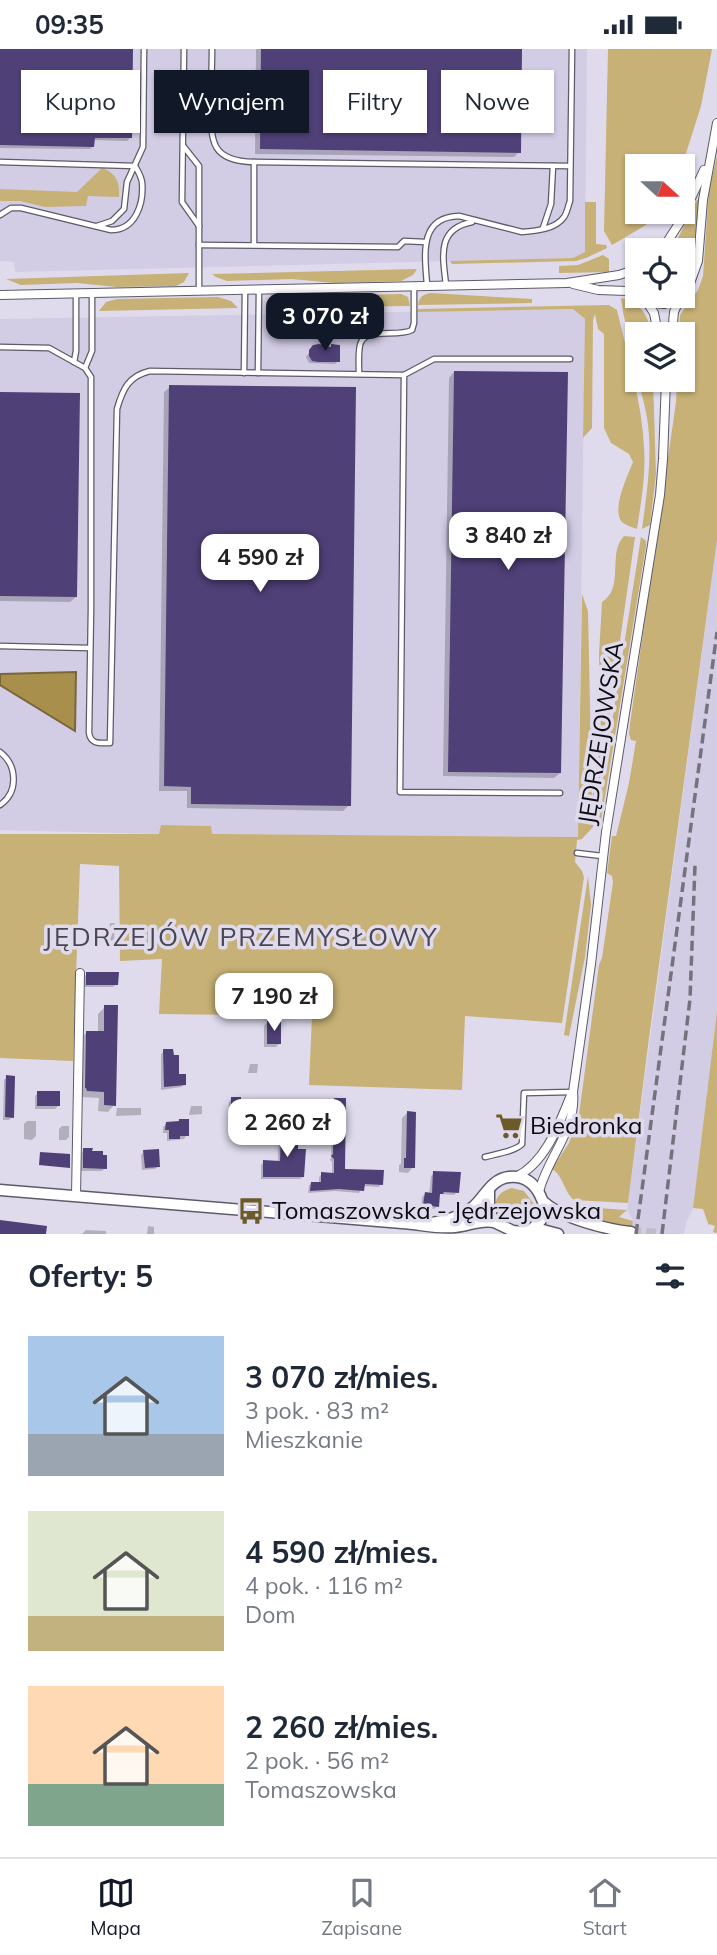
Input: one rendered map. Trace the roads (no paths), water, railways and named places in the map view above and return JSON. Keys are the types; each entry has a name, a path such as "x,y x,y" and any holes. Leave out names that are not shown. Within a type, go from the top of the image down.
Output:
{"street":[{"path":"695,270 702,200 717,123"},
{"path":"670,238 709,161"},
{"path":"0,295 567,283 625,273"},
{"path":"567,283 598,290 625,291"},
{"name":"JĘDRZEJOWSKA","path":"539,1192 543,1177 569,1125 574,1101 602,856 660,495 666,392"},
{"path":"76,1196 80,973"},
{"name":"JĘDRZEJOWSKA","path":"516,1177 528,1170 540,1156 573,1093"},
{"path":"419,1224 448,1219 467,1211 478,1203 494,1183 504,1178 516,1177 531,1182 545,1203 555,1209 590,1223 631,1232"},
{"path":"490,1188 490,1215 501,1227"},
{"path":"0,1190 452,1228 483,1221 513,1231 539,1229 558,1234"},
{"path":"527,1232 542,1219 545,1203"}],"lane":[{"path":"96,226 112,221 124,209 127,182 143,147 144,49"},
{"path":"184,49 184,70"},
{"path":"212,49 212,70"},
{"path":"427,286 425,242 439,220 459,216 522,232 555,225 565,216 570,201 572,49"},
{"path":"183,133 182,202 199,226"},
{"path":"210,133 215,146 223,154 232,159 254,162 570,166"},
{"path":"183,145 199,166 199,291"},
{"path":"0,162 135,166"},
{"path":"254,162 254,245"},
{"path":"0,215 11,208 21,208 111,230 121,230 130,224 142,197 142,179 135,166"},
{"path":"542,229 551,204 553,166"},
{"path":"446,286 443,251 445,241 450,232 459,225 480,222"},
{"path":"199,245 398,247 404,241 425,242"},
{"path":"359,374 360,345 363,338 369,334 405,334 412,330 414,286"},
{"path":"244,373 245,290"},
{"path":"258,373 259,290"},
{"path":"74,362 76,293"},
{"path":"85,368 92,351 92,293"},
{"path":"0,347 49,348 85,368 91,377 90,739 95,743 110,743 117,409 121,396 137,374 150,371 404,375 434,359 570,359"},
{"path":"404,375 400,792 560,793"},
{"path":"0,646 90,648"},
{"path":"0,752 9,762 14,777 13,788 7,800 0,804"},
{"path":"577,853 602,856"},
{"path":"485,1157 515,1150 522,1144 524,1093 573,1093"}],"tunnel":[{"path":"631,1232 659,1234"}],"railway":[{"path":"636,1234 717,632"},
{"path":"662,1234 690,999 695,865"}],"place":[{"name":"Biedronka","path":"509,1126"},
{"name":"Tomaszowska - Jędrzejowska","path":"251,1211"}],"district":[{"name":"JĘDRZEJÓW PRZEMYSŁOWY","path":"241,937"}]}
